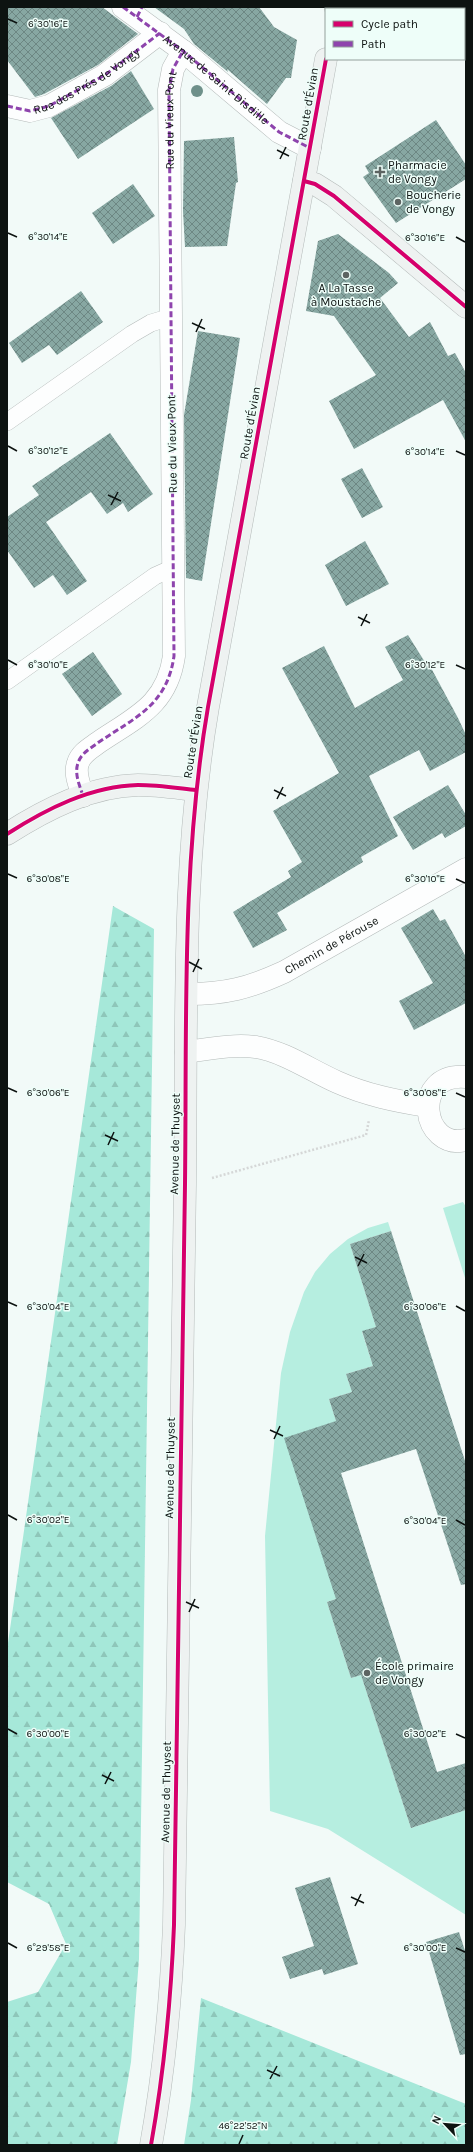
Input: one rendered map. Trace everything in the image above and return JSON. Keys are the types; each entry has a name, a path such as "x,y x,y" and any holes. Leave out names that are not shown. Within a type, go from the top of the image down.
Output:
{"street":[{"name":"Avenue de Saint-Disdille","path":"134,10 268,124 286,137 310,148"},
{"name":"Rue des Prés de Vongy","path":"7,106 30,111 49,106 106,75 160,33"},
{"name":"Rue du Vieux Pont","path":"82,796 76,771 82,756 87,750 145,711 157,700 166,687 172,672 174,656 170,90 173,69 183,51"},
{"name":"Route d'Évian","path":"196,790 208,707 326,60"},
{"path":"304,181 315,184 334,196 466,307"},
{"path":"7,834 52,808 82,796 121,786 138,785 196,790"},
{"name":"Avenue de Thuyset","path":"151,2145 166,2046 172,1986 189,887 196,790"},
{"name":"Chemin de Pérouse","path":"187,994 212,994 237,990 261,983 284,972 466,869"},
{"path":"186,1052 239,1046 256,1047 273,1052 355,1090 392,1100 428,1106"},
{"path":"466,1077 457,1076 446,1079 437,1086 430,1095 428,1106 429,1117 434,1128 442,1135 452,1140 466,1140"}],"lane":[{"path":"7,422 132,334 151,323 171,317"},
{"path":"7,681 155,576 164,572 173,571"}],"path":[{"path":"215,1177 366,1135"}],"green space":[{"path":"113,906 154,929 139,1959 131,2062 117,2145 7,2145 7,2002 38,1992 66,1944 49,1904 7,1882 7,1650"},
{"path":"463,1202 466,1207 466,1281 443,1208"},
{"path":"388,1222 391,1231 350,1244 376,1327 362,1332 373,1366 346,1374 352,1392 329,1399 336,1421 336,1599 327,1602 351,1678 361,1675 411,1828 466,1810 466,1915 328,1829 270,1811 265,1536 281,1373 290,1332 304,1292 315,1272 330,1254 348,1239 368,1228"},
{"path":"201,1998 466,2104 466,2145 184,2145 191,2100"}],"building":[{"path":"7,7 102,7 138,34 98,65 44,94 35,97 7,60"},
{"path":"154,7 259,7 274,27 297,40 291,78 286,78 267,104 227,69 228,72 194,44 184,29"},
{"path":"131,71 154,109 78,159 51,118 111,86"},
{"path":"436,120 466,165 466,179 396,223 363,177 369,173 365,166"},
{"path":"234,137 238,182 236,183 227,246 185,247 183,211 184,141"},
{"path":"133,184 155,216 113,244 92,213"},
{"path":"338,234 389,273 398,283 380,298 409,337 430,322 448,356 455,353 466,373 466,442 443,400 354,449 329,401 376,375 334,316 306,311 318,241"},
{"path":"81,291 103,322 57,355 49,345 22,363 9,343"},
{"path":"198,331 240,338 202,581 186,578 184,415"},
{"path":"110,433 153,494 128,512 123,503 107,514 91,492 46,522 87,581 67,595 53,575 34,588 7,550 7,517 39,495 32,486"},
{"path":"362,468 383,507 362,518 341,479"},
{"path":"365,541 389,584 346,606 325,565"},
{"path":"408,635 428,667 430,666 458,718 466,735 466,752 430,771 419,750 369,776 398,836 361,857 363,862 277,913 287,930 253,948 233,912 291,877 288,871 302,862 273,811 339,773 282,668 324,646 355,708 403,680 385,647"},
{"path":"93,652 122,694 92,716 62,674"},
{"path":"448,785 466,815 466,826 445,838 442,833 413,850 393,817"},
{"path":"433,909 440,921 445,919 466,957 466,1003 414,1030 399,1001 433,983 401,928"},
{"path":"391,1231 466,1464 466,1584 461,1585 416,1449 341,1473 437,1772 466,1763 466,1810 411,1828 361,1675 351,1678 327,1602 336,1599 284,1438 336,1421 329,1399 352,1392 346,1374 373,1366 362,1331 376,1327 350,1244"},
{"path":"330,1877 358,1964 324,1975 322,1969 290,1979 282,1957 314,1946 295,1888"},
{"path":"459,1932 466,1954 466,2054 460,2055 426,1942"}],"marked path":[{"path":"123,7 183,51 279,132 310,148"},
{"path":"137,17 142,7"},
{"path":"7,106 30,111 49,106 105,75 160,33"},
{"path":"83,796 77,771 79,759 93,746 148,708 165,687 174,656 169,90 173,69 183,51"}],"cycle path":[{"path":"151,2145 160,2090 166,2036 174,1925 187,945 193,825 199,766 208,707 326,60"},
{"path":"304,181 315,184 334,196 466,307"},
{"path":"7,834 37,816 70,800 86,794 120,786 160,786 196,790"}],"place":[{"name":"Pharmacie de Vongy","path":"380,172"},
{"name":"Boucherie de Vongy","path":"398,202"},
{"name":"A La Tasse à Moustache","path":"346,275"},
{"name":"École primaire de Vongy","path":"367,1673"}]}
